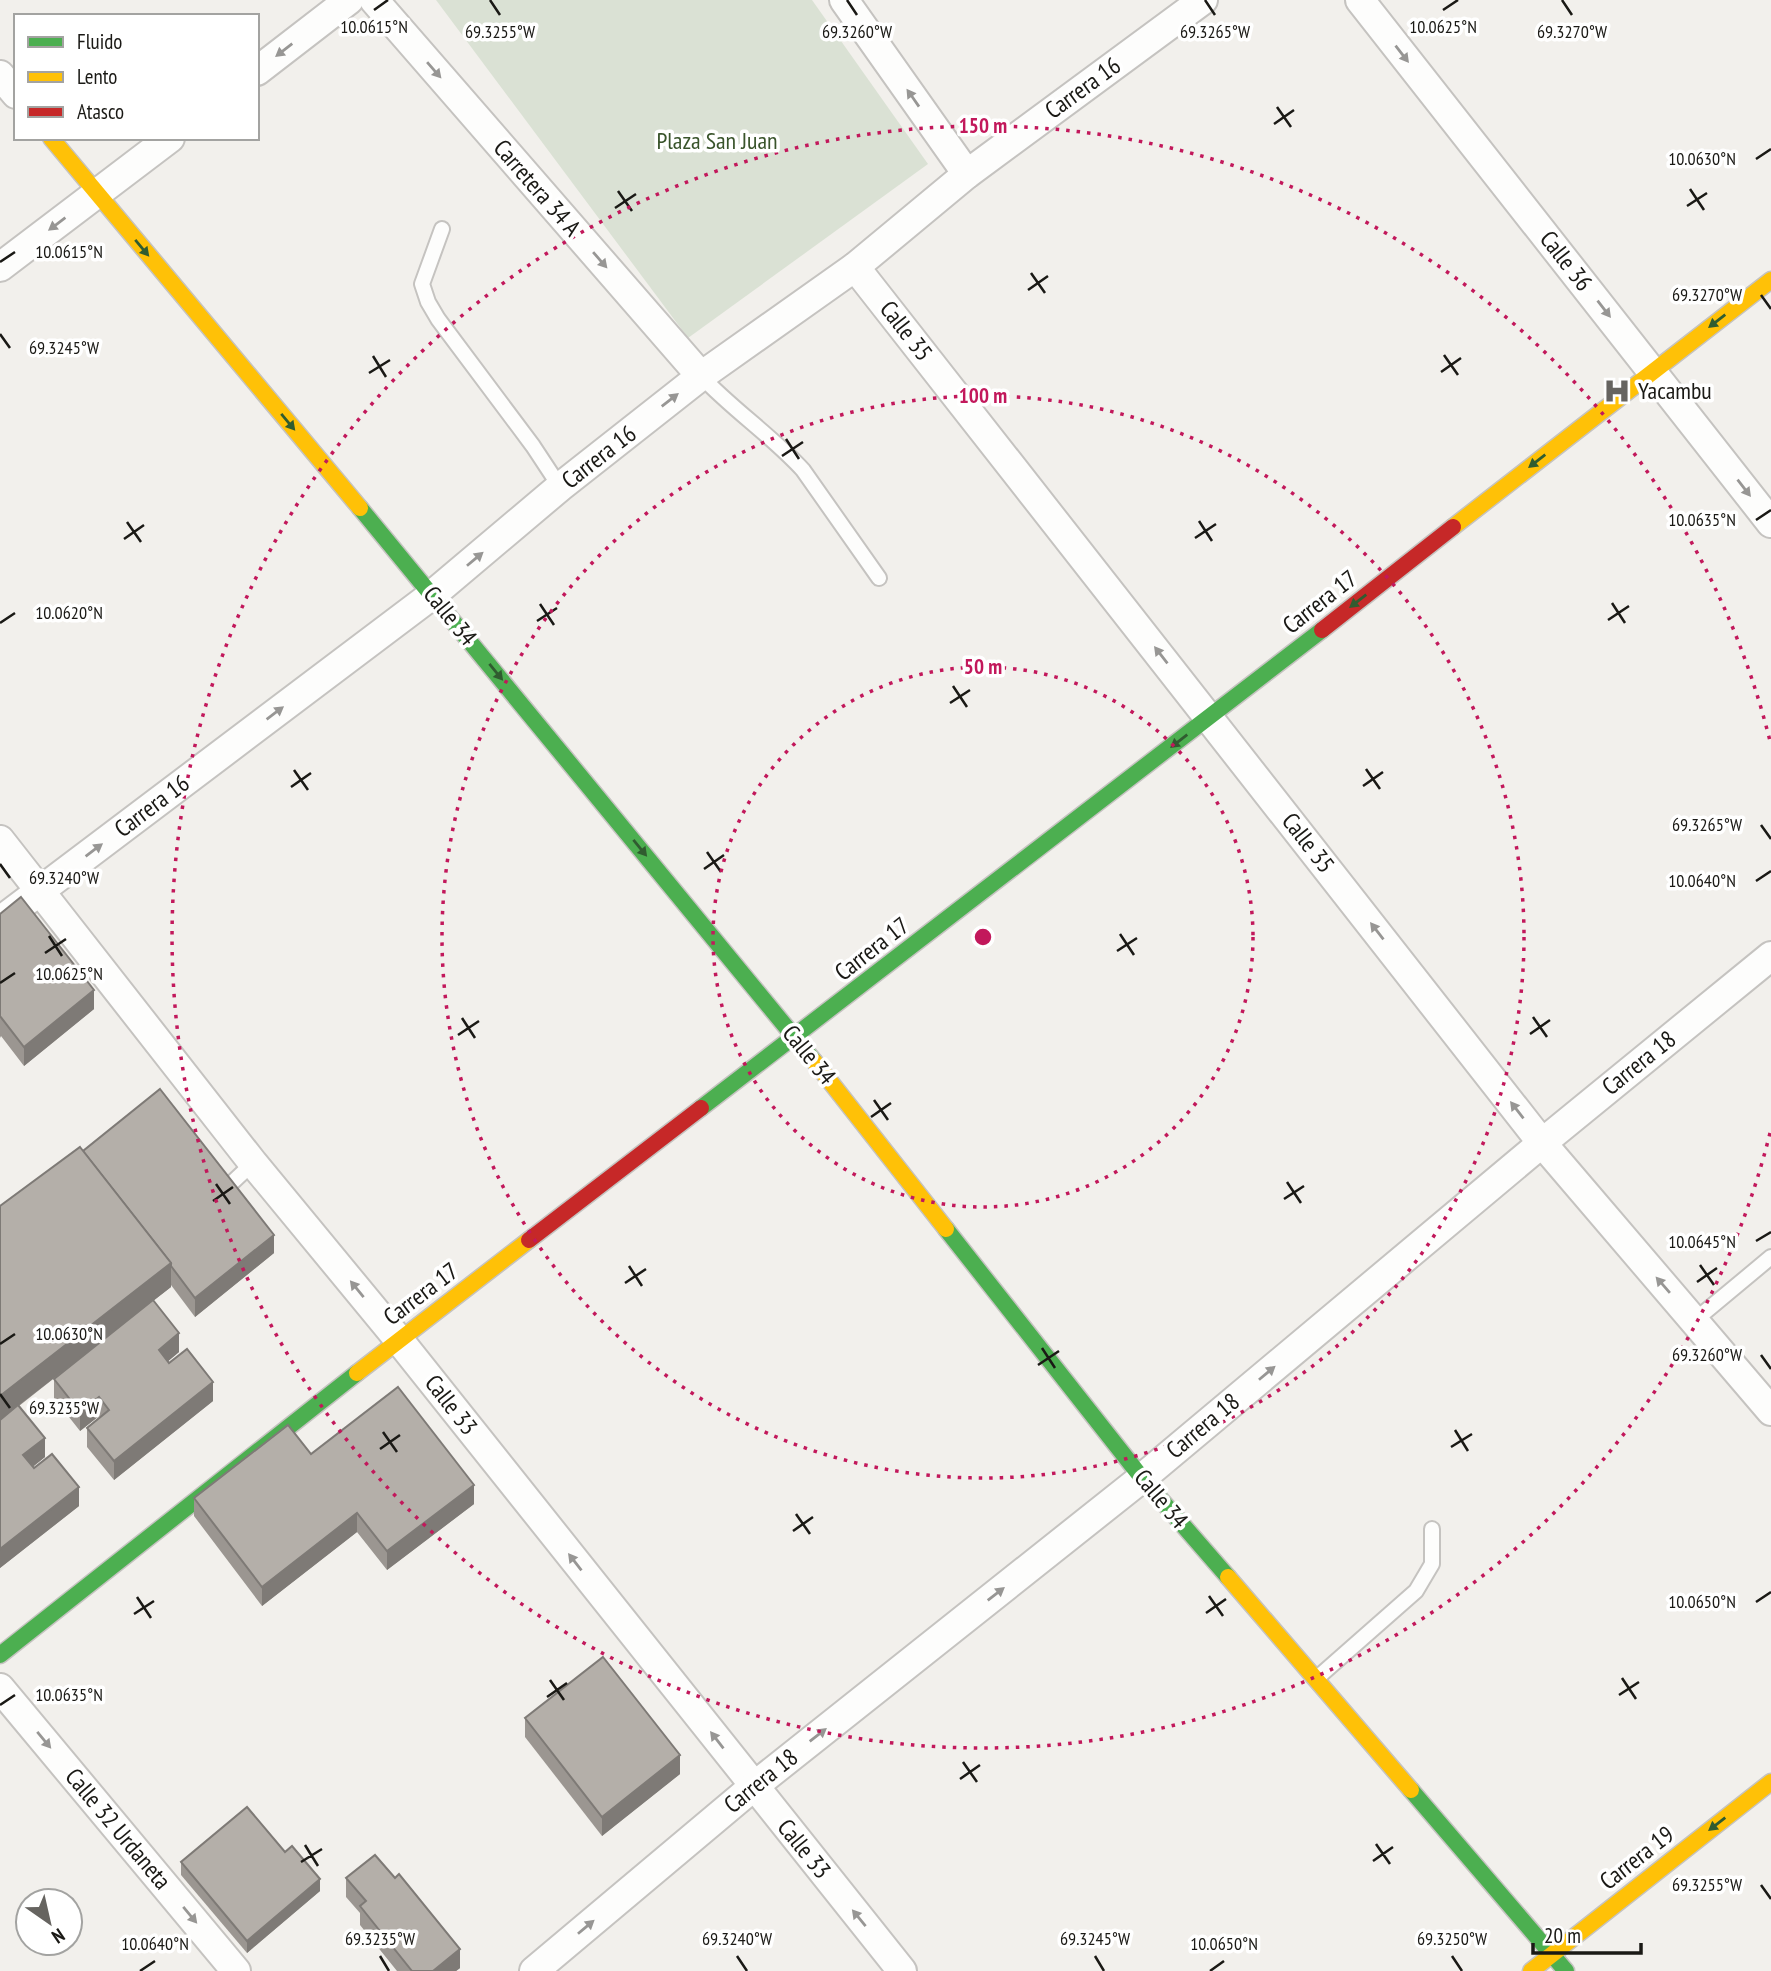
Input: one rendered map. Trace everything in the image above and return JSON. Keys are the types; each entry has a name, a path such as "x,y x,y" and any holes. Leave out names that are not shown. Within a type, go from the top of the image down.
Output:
{"street":[{"path":"259,69 349,0"},
{"name":"Carretera 34 A","path":"373,0 701,376"},
{"path":"844,0 967,174"},
{"name":"Carrera 16","path":"0,921 432,595 560,487 701,376 855,267 967,174 1203,0"},
{"name":"Calle 36","path":"1360,0 1771,523"},
{"path":"0,75 14,92"},
{"name":"Calle 34","path":"53,140 432,595 795,1037 1142,1478 1566,1971"},
{"path":"0,267 167,140"},
{"name":"Calle 35","path":"855,267 1542,1143 1771,1411"},
{"name":"Carrera 17","path":"0,1655 399,1340 1210,717 1771,280"},
{"name":"Calle 33","path":"0,840 253,1163 399,1340 902,1971"},
{"name":"Carrera 18","path":"534,1971 753,1787 1142,1478 1542,1143 1771,956"},
{"name":"Calle 32 Urdaneta","path":"0,1688 236,1971"},
{"name":"Carrera 19","path":"1531,1971 1771,1782"}],"lane":[{"path":"442,229 422,284 428,302 560,487"},
{"path":"701,376 803,470 879,578"},
{"path":"214,1199 253,1163"},
{"path":"1694,1321 1771,1257"},
{"path":"1314,1680 1416,1591 1432,1564 1432,1529"}],"green space":[{"name":"Plaza San Juan","path":"436,0 812,0 928,164 688,338"}],"building":[{"path":"21,897 94,990 24,1047 0,1016 0,914"},
{"path":"160,1089 274,1235 195,1298 171,1263 83,1151"},
{"path":"80,1147 171,1263 0,1396 0,1206"},
{"path":"153,1300 179,1333 159,1350 169,1363 187,1349 213,1382 114,1461 87,1428 109,1410 99,1397 80,1412 54,1379"},
{"path":"398,1387 474,1485 387,1551 357,1513 262,1587 194,1498 288,1425 311,1454"},
{"path":"18,1405 45,1438 23,1455 34,1468 52,1454 79,1487 0,1549 0,1420"},
{"path":"603,1657 680,1755 602,1817 525,1718"},
{"path":"247,1807 285,1852 292,1846 320,1879 247,1941 181,1862"},
{"path":"375,1855 395,1878 399,1874 460,1949 433,1971 412,1971 360,1906 366,1901 346,1878"}],"traffic: fast":[{"path":"360,508 814,1061"},
{"path":"701,1108 1322,630"},
{"path":"946,1229 1142,1478 1228,1577"},
{"path":"0,1655 357,1373"},
{"path":"1411,1790 1566,1971"}],"traffic: slow":[{"path":"53,140 360,508"},
{"path":"1453,527 1771,280"},
{"path":"814,1061 946,1229"},
{"path":"357,1373 529,1240"},
{"path":"1228,1577 1411,1790"},
{"path":"1531,1971 1771,1782"}],"traffic: jam":[{"path":"1322,630 1453,527"},
{"path":"529,1240 701,1108"}],"place":[{"name":"Yacambu","path":"1617,391"}]}
